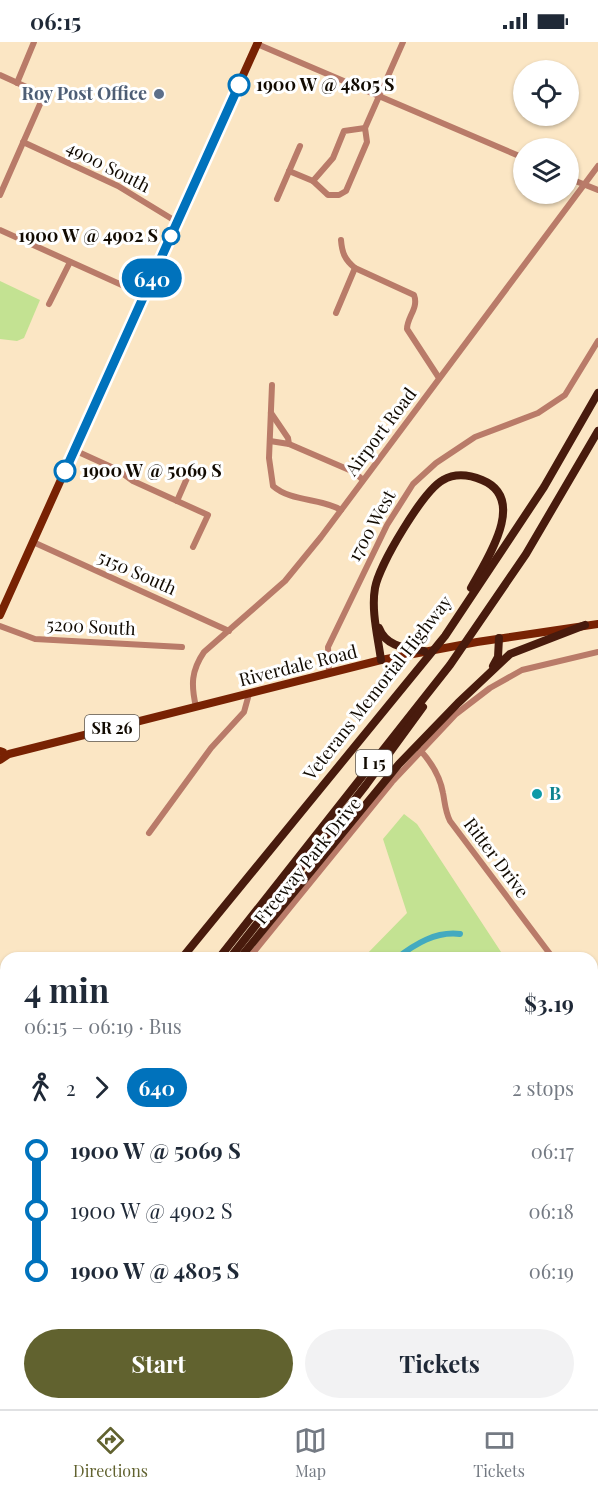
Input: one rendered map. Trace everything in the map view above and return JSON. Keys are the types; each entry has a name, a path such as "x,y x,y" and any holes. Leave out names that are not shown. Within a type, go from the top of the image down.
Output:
{"highway":[{"name":"Veterans Memorial Highway","path":"187,952 445,636 544,487 598,393"},
{"name":"I 15","path":"224,952 434,686 512,576 598,431"},
{"path":"381,660 375,619 374,590 380,570 429,492 449,477 475,477 488,482 497,491 501,502 503,522 497,540 445,636"},
{"path":"375,619 382,636 387,640 396,645 424,651"},
{"path":"245,952 399,764 488,674 517,650 585,625"},
{"path":"488,674 498,657 499,638"},
{"path":"235,952 417,717 434,686"}],"main road":[{"path":"0,615 256,43"},
{"name":"Riverdale Road","path":"3,754 381,660 499,638 598,624"}],"street":[{"path":"17,82 34,42"},
{"path":"290,171 313,181 328,195 339,195 346,191 367,142 365,128 403,42"},
{"path":"256,43 513,153"},
{"path":"0,75 44,94 0,195"},
{"path":"313,181 333,158 344,131 365,128"},
{"name":"4900 South","path":"23,142 118,186 177,222"},
{"path":"277,199 300,146"},
{"name":"Airport Road","path":"196,707 191,683 197,662 285,581 341,510 598,166"},
{"path":"579,182 598,190"},
{"path":"0,230 144,295"},
{"path":"340,240 347,262 355,268 414,295 416,305 408,321 407,329 440,378"},
{"path":"49,304 70,262"},
{"path":"336,313 355,268"},
{"name":"1700 West","path":"329,673 328,647 387,525 413,484 436,463 475,437 537,413 565,395 598,341"},
{"path":"272,385 269,458 273,486 297,497 331,504 341,510"},
{"path":"271,413 288,438 289,444"},
{"path":"270,441 289,444 354,472 363,480"},
{"path":"74,450 208,515 193,547"},
{"path":"177,501 192,469"},
{"name":"5150 South","path":"33,542 229,631"},
{"name":"5200 South","path":"0,626 35,639 182,647"},
{"name":"Freeway Park Drive","path":"254,952 420,750 456,714 490,688 522,670 598,652"},
{"path":"149,833 211,748 244,712 249,694"},
{"name":"Ritter Drive","path":"420,750 434,767 440,780 445,812 450,821 548,952"}],"green space":[{"path":"0,281 40,300 24,338 17,341 0,339"},
{"path":"404,814 417,824 501,952 369,952 407,913 383,839"}],"waterway":[{"path":"405,952 434,937 460,934"}],"bus line":[{"name":"640","path":"65,471 239,85"}],"place":[{"name":"1900 W @ 4805 S","path":"239,85"},
{"name":"Roy Post Office","path":"159,94"},
{"name":"1900 W @ 4902 S","path":"171,236"},
{"name":"1900 W @ 5069 S","path":"65,471"},
{"name":"B","path":"537,794"}]}
